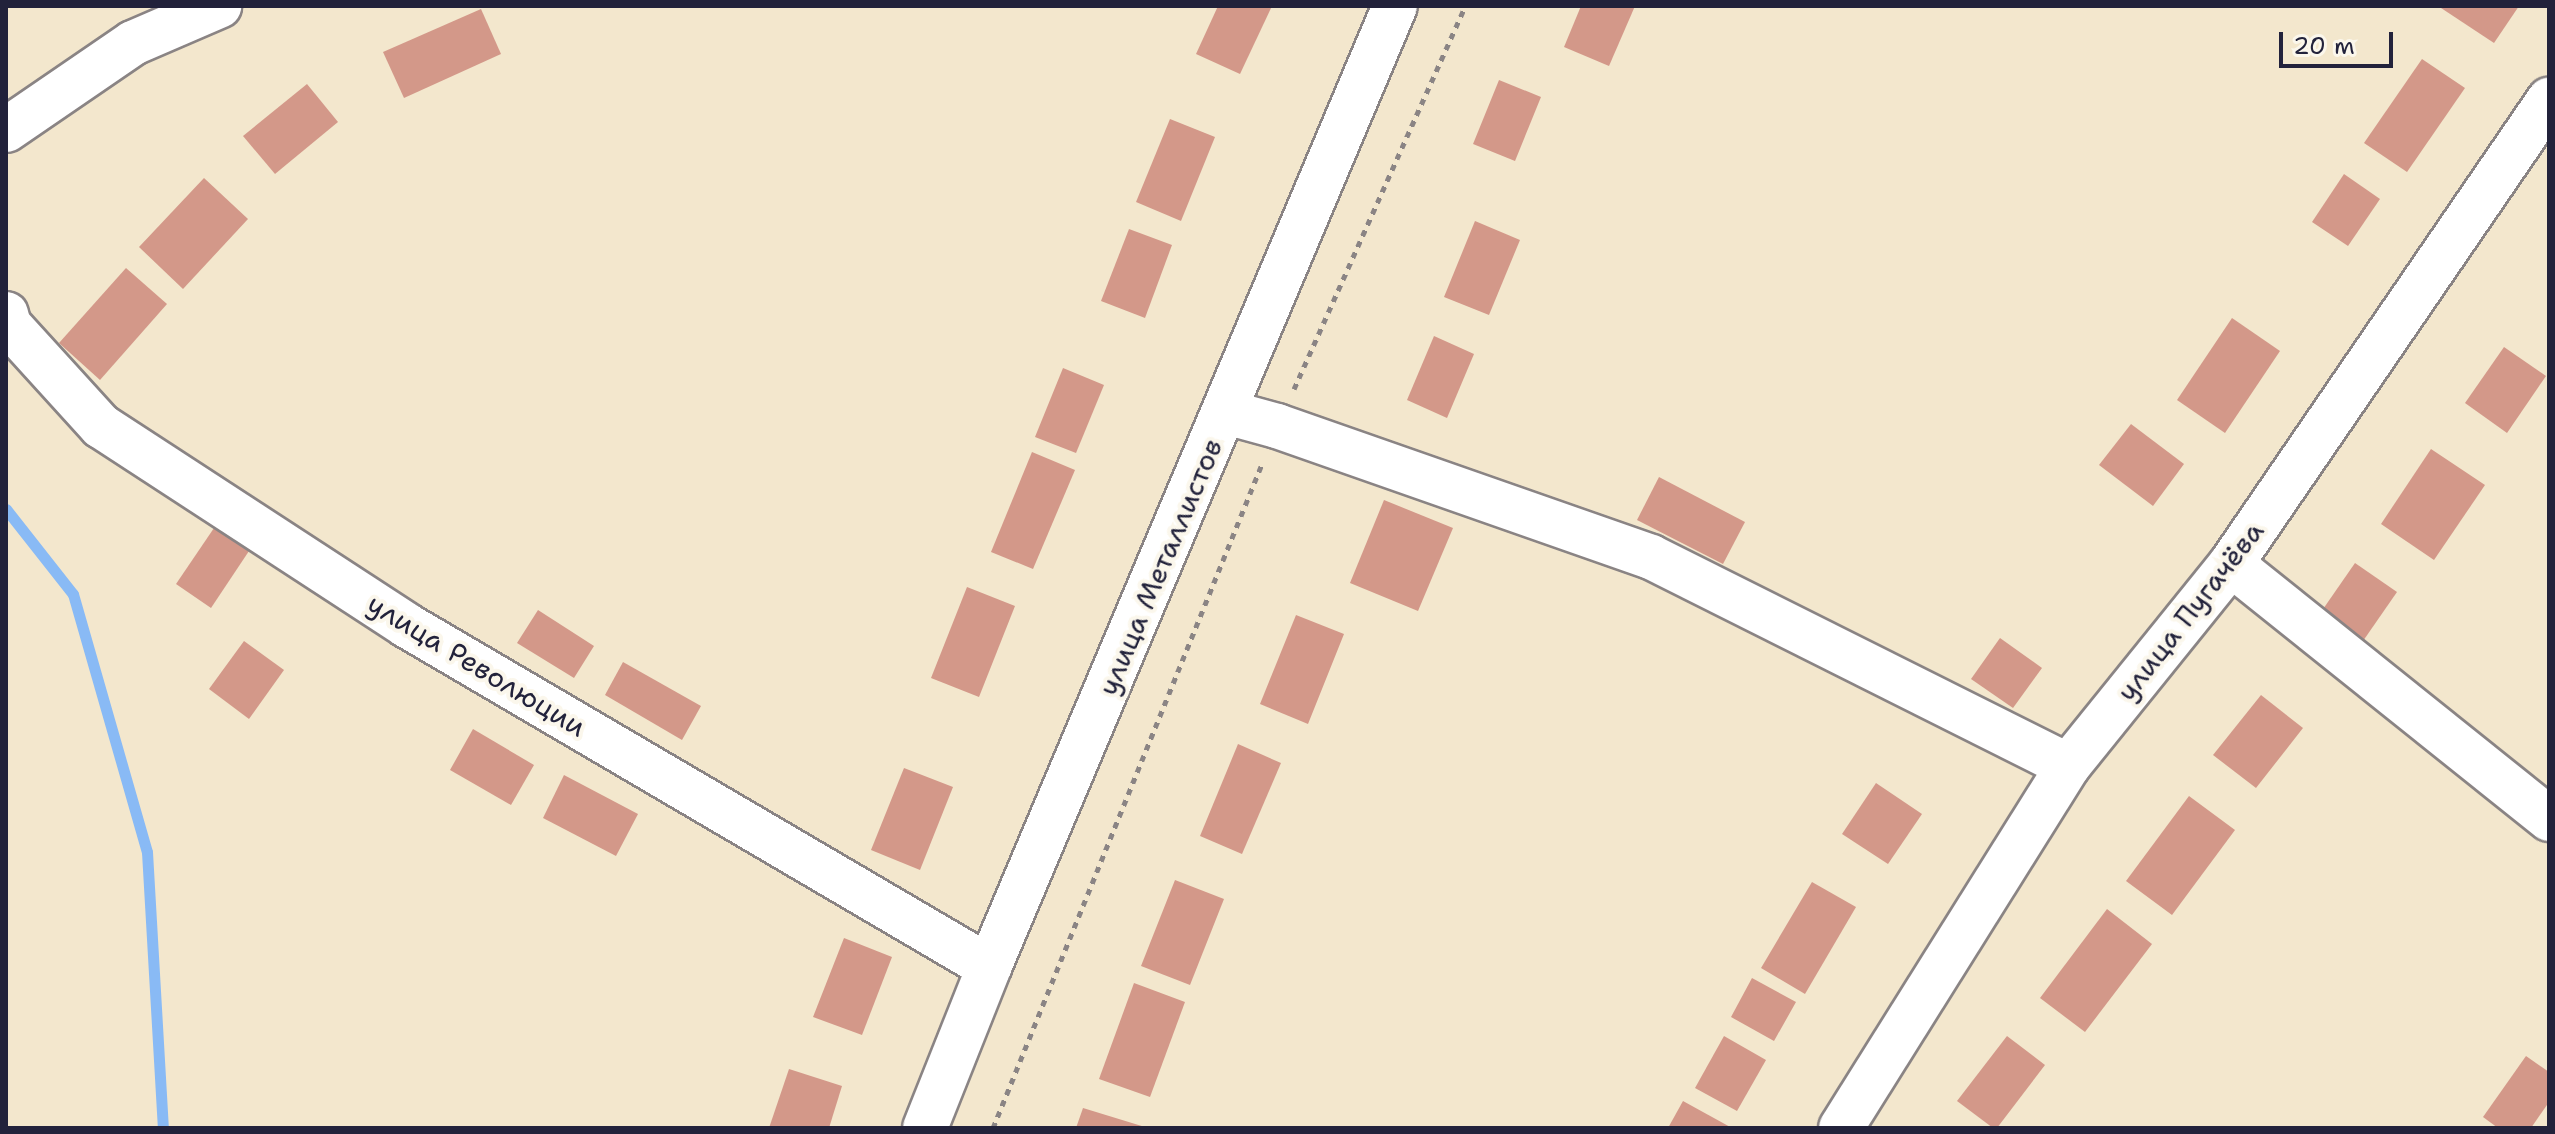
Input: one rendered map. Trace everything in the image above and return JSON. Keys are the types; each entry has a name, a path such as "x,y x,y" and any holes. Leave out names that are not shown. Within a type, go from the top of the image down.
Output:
{"street":[{"path":"6,130 133,43 219,6"},
{"name":"улица Металлистов","path":"925,1128 989,967 1395,6"},
{"name":"улица Пугачёва","path":"1841,1128 2068,766 2231,564 2549,100"},
{"name":"улица Революции","path":"6,314 9,325 101,426 406,625 989,967"},
{"path":"1226,412 1277,426 1651,557 2068,766"},
{"path":"2231,564 2549,819"}],"path":[{"path":"993,1128 1277,426 1465,6"}],"building":[{"path":"1218,6 1272,6 1240,74 1196,54"},
{"path":"1581,6 1635,6 1609,66 1564,47"},
{"path":"2438,6 2519,6 2494,43"},
{"path":"481,9 501,54 404,98 383,52"},
{"path":"2422,59 2465,88 2407,172 2364,143"},
{"path":"1499,80 1541,97 1515,161 1473,144"},
{"path":"307,84 338,122 275,174 243,136"},
{"path":"1170,119 1215,137 1181,221 1136,202"},
{"path":"2344,174 2380,199 2348,246 2312,222"},
{"path":"204,178 248,219 183,289 139,247"},
{"path":"1475,221 1520,240 1489,315 1444,297"},
{"path":"1129,229 1172,245 1145,318 1101,301"},
{"path":"126,268 167,304 100,380 59,343"},
{"path":"2232,318 2280,351 2225,433 2177,400"},
{"path":"1434,336 1474,354 1447,418 1407,400"},
{"path":"2504,347 2546,376 2507,433 2465,403"},
{"path":"1063,368 1104,385 1076,453 1035,437"},
{"path":"2131,424 2184,464 2153,506 2099,465"},
{"path":"2431,449 2485,485 2434,560 2381,524"},
{"path":"1032,452 1075,470 1033,569 991,552"},
{"path":"1659,477 1745,522 1723,564 1637,520"},
{"path":"1384,500 1453,528 1418,611 1350,583"},
{"path":"214,528 249,551 211,608 176,584"},
{"path":"2355,563 2397,592 2363,641 2321,612"},
{"path":"967,587 1015,606 979,697 931,678"},
{"path":"538,610 594,646 574,678 517,643"},
{"path":"1296,615 1344,634 1308,724 1260,704"},
{"path":"2000,638 2042,668 2013,708 1971,679"},
{"path":"244,641 284,670 249,719 209,689"},
{"path":"623,662 701,706 682,740 605,695"},
{"path":"2261,695 2303,728 2256,788 2213,755"},
{"path":"473,729 534,765 511,805 450,770"},
{"path":"1238,744 1281,763 1242,854 1200,836"},
{"path":"904,768 953,787 920,870 871,850"},
{"path":"564,775 638,814 616,856 543,818"},
{"path":"1876,783 1922,814 1888,864 1842,834"},
{"path":"2189,796 2235,830 2172,915 2126,881"},
{"path":"1175,880 1224,899 1190,985 1141,966"},
{"path":"1812,882 1856,907 1805,994 1761,968"},
{"path":"2107,909 2152,944 2085,1032 2040,998"},
{"path":"844,938 892,957 862,1035 813,1017"},
{"path":"1752,978 1796,1002 1774,1041 1731,1017"},
{"path":"1134,983 1185,1002 1150,1097 1099,1079"},
{"path":"1724,1036 1766,1060 1737,1111 1695,1088"},
{"path":"2007,1036 2045,1065 1997,1128 1993,1128 1957,1101"},
{"path":"2526,1056 2549,1072 2549,1102 2531,1128 2498,1128 2483,1117"},
{"path":"789,1069 842,1086 829,1128 769,1128"},
{"path":"1683,1101 1732,1128 1668,1128"},
{"path":"1083,1108 1145,1127 1145,1128 1076,1128"}],"waterway":[{"path":"6,509 73,594 147,852 163,1128"}]}
